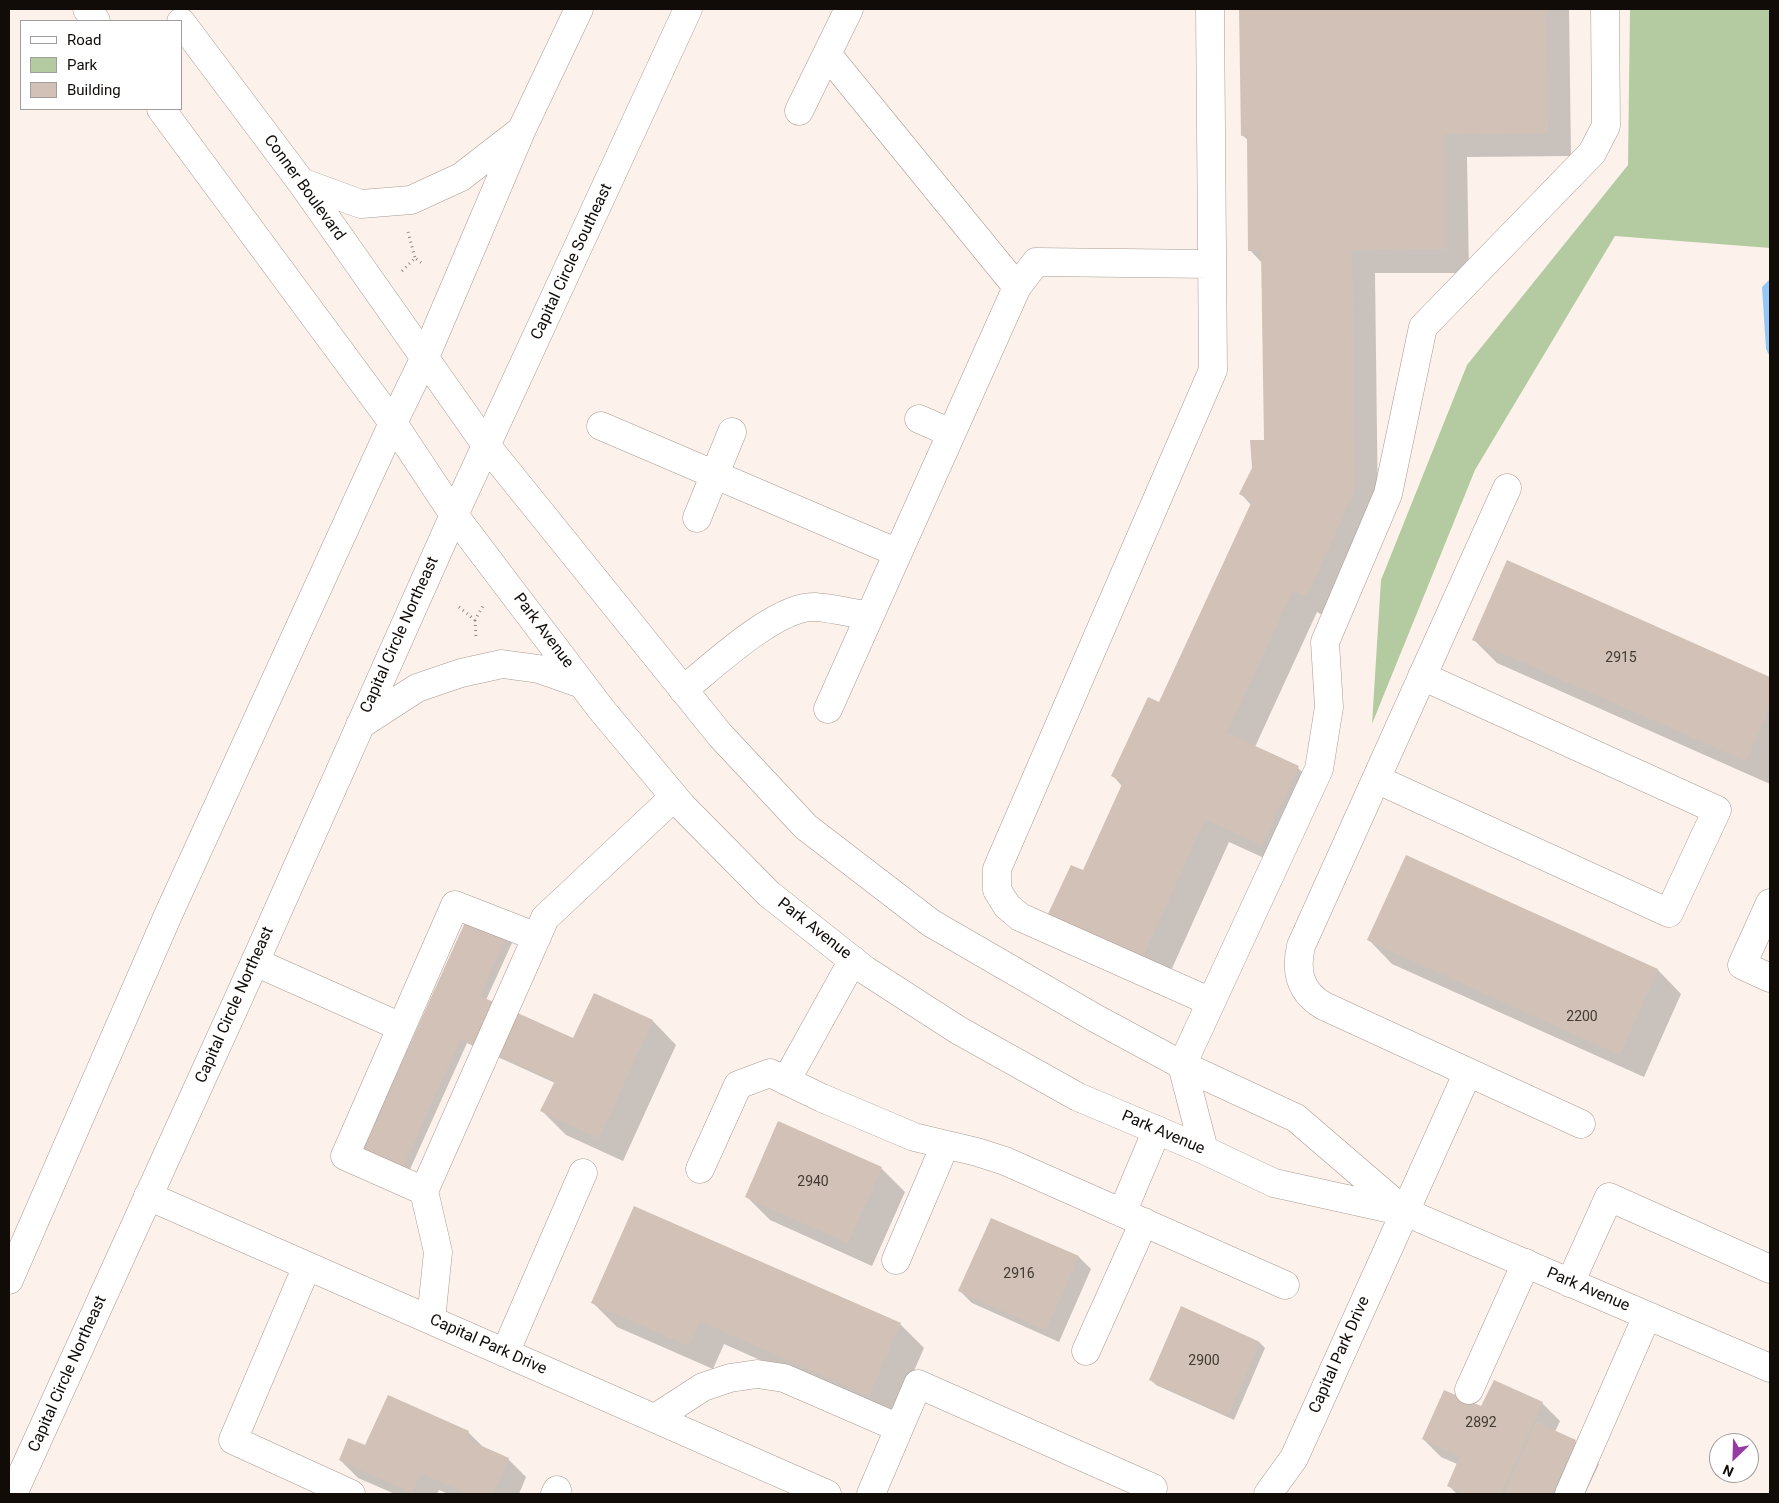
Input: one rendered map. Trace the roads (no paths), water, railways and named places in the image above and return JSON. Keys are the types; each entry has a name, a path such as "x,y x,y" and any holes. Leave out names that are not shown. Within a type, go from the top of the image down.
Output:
{"main road":[{"path":"87,9 95,20"},
{"name":"Conner Boulevard","path":"172,9 180,20"},
{"path":"9,1280 169,913 392,423 425,357 522,129 579,9"},
{"name":"Capital Circle Southeast","path":"454,514 688,9"},
{"path":"799,111 849,9"},
{"path":"1210,9 1213,370 997,869 997,890 1007,906 1020,917 1211,1002"},
{"path":"1204,1150 1182,1065 1319,770 1329,707 1324,642 1388,494 1423,327 1592,153 1606,126 1604,9"},
{"name":"Conner Boulevard","path":"182,23 301,182 425,357"},
{"path":"827,54 1017,287"},
{"path":"162,110 392,423"},
{"path":"301,182 361,204 411,200 461,177 522,129"},
{"path":"828,709 1017,287 1036,262 1212,264"},
{"name":"Park Avenue","path":"425,357 486,445 720,735 806,828 931,923 1095,1018 1182,1065 1296,1118 1405,1212"},
{"path":"919,419 951,433"},
{"name":"Park Avenue","path":"392,423 454,514 600,710 674,797 769,894 865,970 958,1030 1078,1097 1204,1150 1274,1183 1405,1212 1648,1316 1768,1360"},
{"path":"601,426 898,553"},
{"path":"697,518 732,432"},
{"path":"1507,488 1301,946 1298,961 1299,976 1313,1000 1324,1006 1581,1124"},
{"name":"Capital Circle Northeast","path":"13,1494 255,962 454,514"},
{"path":"684,690 760,628 791,611 814,607 869,616"},
{"path":"360,725 417,688 461,673 502,664 539,669 582,684"},
{"path":"1376,779 1670,913 1713,818 1716,810 1422,676"},
{"path":"431,1320 438,1252 424,1191 536,937 545,918 674,797"},
{"path":"1770,903 1742,965 1770,978"},
{"path":"424,1191 345,1156 401,1027 455,905 536,937"},
{"path":"786,1081 853,960"},
{"path":"255,962 401,1027"},
{"name":"Capital Park Drive","path":"1268,1494 1294,1458 1468,1072"},
{"path":"700,1169 738,1085 770,1073 822,1098 914,1137 977,1152 1005,1161 1285,1285"},
{"path":"1086,1351 1133,1218 1157,1130"},
{"path":"896,1260 945,1144"},
{"path":"505,1353 583,1174"},
{"name":"Capital Park Drive","path":"148,1196 827,1494"},
{"path":"1570,1283 1609,1197 1770,1268"},
{"path":"1469,1390 1526,1264"},
{"path":"307,1266 233,1440 351,1494"},
{"path":"1569,1494 1648,1316"},
{"path":"655,1418 703,1387 730,1378 757,1374 784,1378 899,1428"},
{"path":"871,1494 918,1384 1153,1488"}],"water":[{"path":"1770,279 1770,357 1766,349 1762,287"}]}
